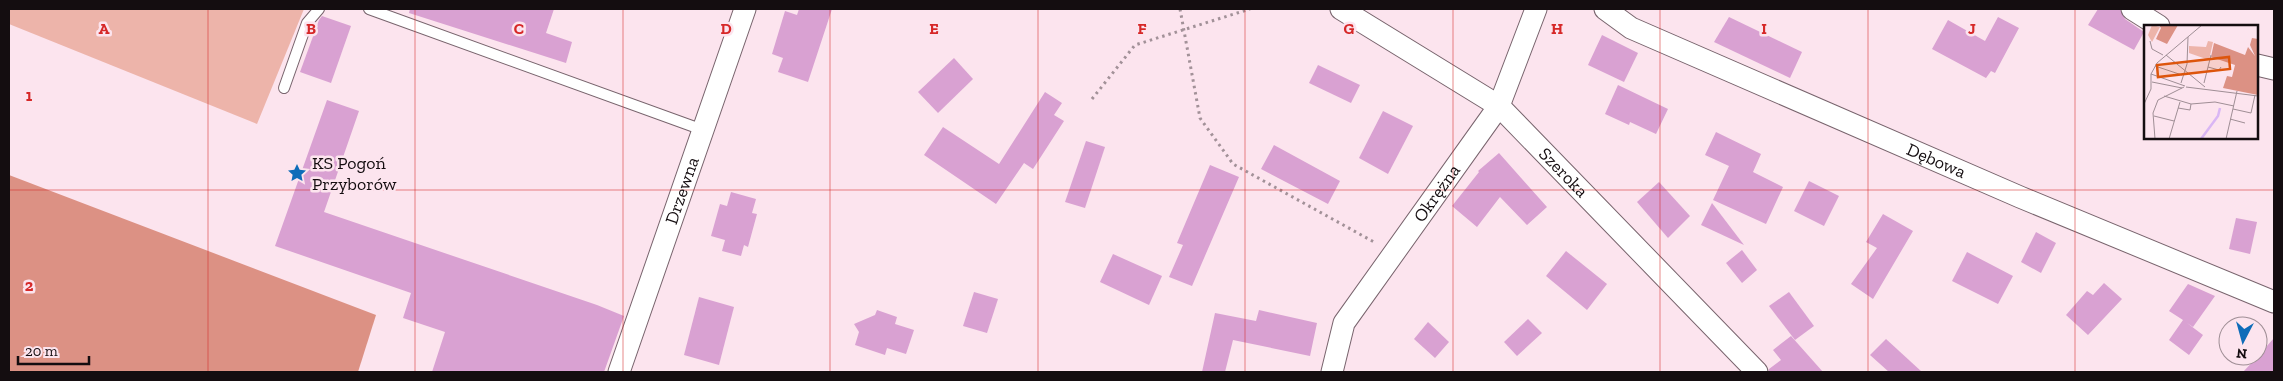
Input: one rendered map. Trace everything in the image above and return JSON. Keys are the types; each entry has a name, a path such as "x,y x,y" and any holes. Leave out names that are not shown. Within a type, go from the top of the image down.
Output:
{"street":[{"name":"Drzewna","path":"619,372 745,9"},
{"name":"Szeroka","path":"1341,9 1499,106 1757,372"},
{"name":"Okrężna","path":"1332,372 1344,323 1499,106 1536,9"},
{"name":"Dębowa","path":"1605,9 1631,28 1640,32 2020,196 2274,302"},
{"path":"2132,9 2157,25"},
{"path":"2258,65 2274,69"}],"lane":[{"path":"284,88 307,23 319,9"},
{"path":"369,9 703,130"}],"path":[{"path":"1180,9 1200,118 1233,164 1394,254"},
{"path":"1092,99 1135,45 1184,28 1250,9"}],"shaded area":[{"path":"9,9 304,9 257,124 9,24"},
{"path":"9,175 376,315 358,372 9,372"}],"building":[{"path":"410,9 554,9 546,33 572,42 566,63 409,13"},
{"path":"799,9 832,9 808,82 778,72 783,58 772,54 785,11 797,15"},
{"path":"2098,9 2120,9 2125,19 2144,32 2134,50 2088,25"},
{"path":"322,16 351,26 331,83 300,72"},
{"path":"1729,17 1802,52 1790,78 1714,42"},
{"path":"1998,17 2019,28 1995,73 1991,71 1986,78 1932,49 1948,20 1985,41"},
{"path":"1602,35 1638,53 1624,82 1588,65"},
{"path":"954,58 973,79 938,113 918,92"},
{"path":"1318,65 1360,85 1351,103 1309,83"},
{"path":"1618,85 1668,109 1656,134 1630,122 1629,125 1605,114"},
{"path":"1045,92 1062,103 1054,115 1064,121 1033,169 1024,163 996,204 924,155 943,127 999,164"},
{"path":"327,100 359,111 324,212 597,305 624,316 604,372 432,372 445,332 403,318 411,293 275,246"},
{"path":"1383,111 1413,126 1388,174 1359,158"},
{"path":"1716,132 1761,154 1753,172 1783,187 1766,224 1713,200 1729,166 1705,155"},
{"path":"1086,141 1105,147 1085,208 1065,202"},
{"path":"1274,145 1340,181 1328,204 1261,169"},
{"path":"1499,153 1547,207 1527,225 1500,197 1477,227 1452,206 1478,171"},
{"path":"1210,165 1239,177 1192,286 1169,277 1183,245 1177,243"},
{"path":"1809,181 1839,196 1824,226 1794,211"},
{"path":"1659,182 1690,216 1668,238 1637,202"},
{"path":"731,192 756,199 752,213 757,214 748,247 744,245 741,256 722,251 725,240 711,236 720,204 727,206"},
{"path":"1712,203 1744,245 1701,225"},
{"path":"1883,214 1913,231 1873,299 1851,284 1877,248 1866,242"},
{"path":"2236,218 2257,222 2250,254 2229,249"},
{"path":"2036,232 2056,243 2041,273 2021,262"},
{"path":"1742,250 1757,270 1742,283 1726,263"},
{"path":"1566,251 1607,284 1587,310 1546,276"},
{"path":"1967,252 2013,276 1998,304 1952,281"},
{"path":"1113,254 1162,276 1149,305 1100,282"},
{"path":"2104,283 2122,299 2088,335 2066,315 2087,291 2093,295"},
{"path":"2188,284 2215,296 2193,327 2187,323 2203,335 2189,355 2169,340 2183,320 2169,311"},
{"path":"974,292 998,299 987,333 963,326"},
{"path":"1789,292 1814,326 1795,340 1769,306"},
{"path":"699,297 734,307 719,365 684,355"},
{"path":"877,310 897,317 895,324 914,330 906,354 887,348 885,355 855,345 859,332 854,324 875,315"},
{"path":"1259,310 1317,323 1310,356 1233,340 1225,372 1202,372 1215,313 1256,321"},
{"path":"1528,319 1542,333 1517,356 1504,342"},
{"path":"1428,322 1449,342 1435,358 1414,339"},
{"path":"1791,336 1823,372 1769,372 1769,369 1781,360 1773,350"},
{"path":"2274,338 2274,372 2243,372 2249,366 2268,366 2268,345"},
{"path":"1886,339 1922,372 1889,372 1870,355"}],"place":[{"name":"KS Pogoń Przyborów","path":"297,173"}]}
